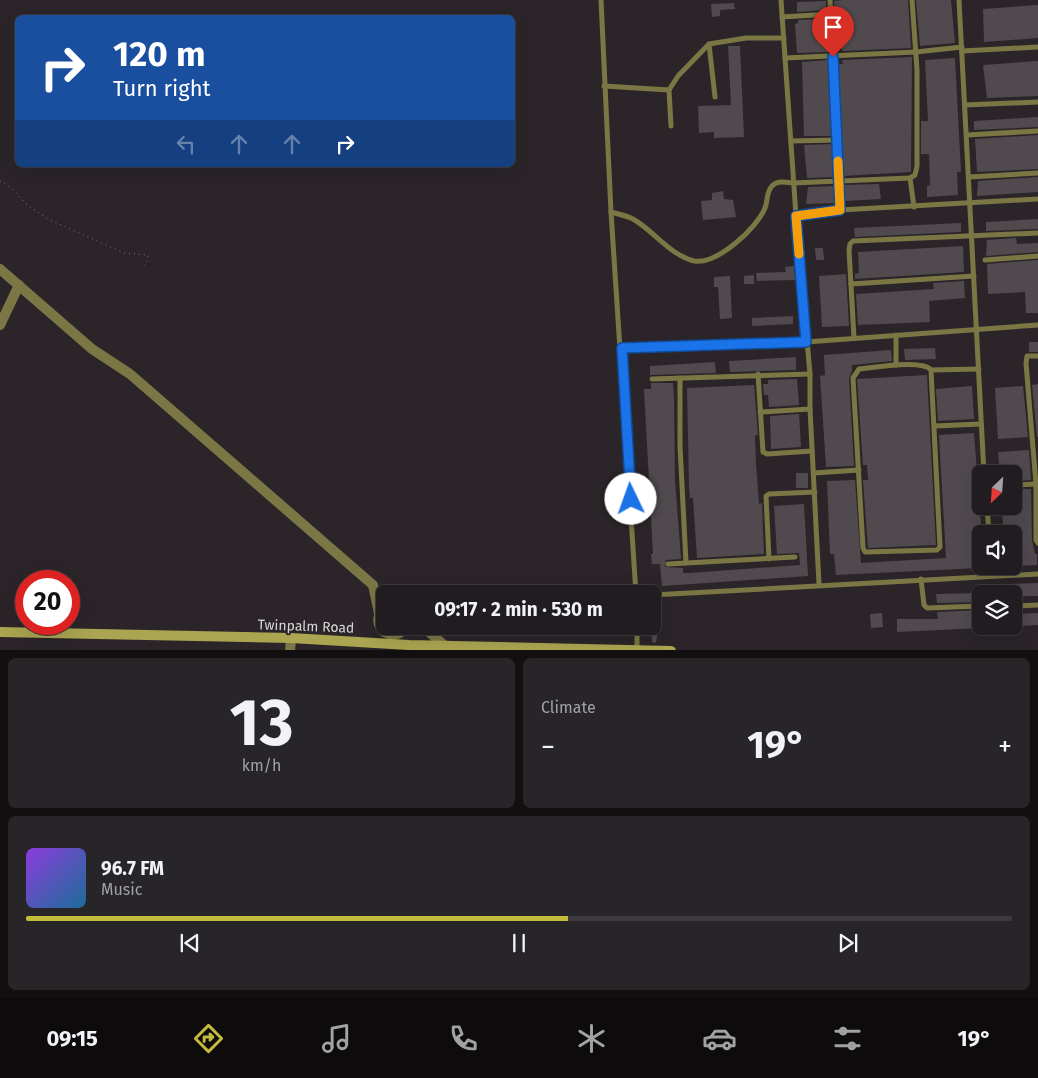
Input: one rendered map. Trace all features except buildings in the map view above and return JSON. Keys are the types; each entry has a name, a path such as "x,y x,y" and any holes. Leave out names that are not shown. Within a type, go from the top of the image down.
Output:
{"main road":[{"name":"Twinpalm Road","path":"0,632 291,638 371,643 409,648 444,645 671,650"}],"street":[{"path":"0,269 92,349 130,374 318,536 373,585 376,591"},
{"path":"0,325 19,285"},
{"path":"371,643 376,635"},
{"path":"432,635 444,645"},
{"path":"290,650 291,638"}],"lane":[{"path":"601,0 604,86 611,169 612,212 635,585"},
{"path":"781,0 793,183 810,374 819,584"},
{"path":"830,0 840,210"},
{"path":"612,212 633,219 678,254 694,261 707,260 719,255 755,224 766,207 768,191 779,182 910,178 915,175 918,166 916,52 912,0"},
{"path":"959,0 983,465"},
{"path":"782,17 831,14"},
{"path":"671,126 669,90 678,76 709,44 746,38 784,38"},
{"path":"709,44 715,97"},
{"path":"785,58 1038,47"},
{"path":"604,86 669,90"},
{"path":"965,106 1038,102"},
{"path":"966,135 1038,131"},
{"path":"790,141 838,140"},
{"path":"968,177 1038,173"},
{"path":"910,178 914,207"},
{"path":"796,216 840,210 1038,199"},
{"path":"854,338 849,250 850,244 853,241 1038,232"},
{"path":"985,260 1038,256"},
{"path":"851,284 974,276"},
{"path":"622,348 806,342 1038,324"},
{"path":"896,335 896,365"},
{"path":"1038,356 1027,356 1026,363 1036,484 1036,540 1038,543"},
{"path":"931,370 941,541 937,550 865,552 863,548 853,378 855,372 859,369 896,365 925,366 931,370 979,369"},
{"path":"652,379 758,374 810,374"},
{"path":"758,374 763,452 767,454 812,451"},
{"path":"680,378 680,446 686,563"},
{"path":"760,412 810,409"},
{"path":"935,426 981,424"},
{"path":"814,473 859,470"},
{"path":"1022,485 1036,484"},
{"path":"769,559 766,496 769,494 815,492"},
{"path":"668,564 794,557"},
{"path":"1022,574 1038,574"},
{"path":"661,594 992,575"},
{"path":"921,580 924,605 927,608 972,606"},
{"path":"1022,606 1038,605"},
{"path":"637,635 638,649"}],"path":[{"path":"0,181 12,188 26,204 48,219 124,253 148,255 148,260 144,265"}],"slow traffic":[{"path":"799,254 796,216 840,210 838,161"}],"route":[{"path":"631,499 622,348 806,342 796,216 840,210 833,57"}]}
